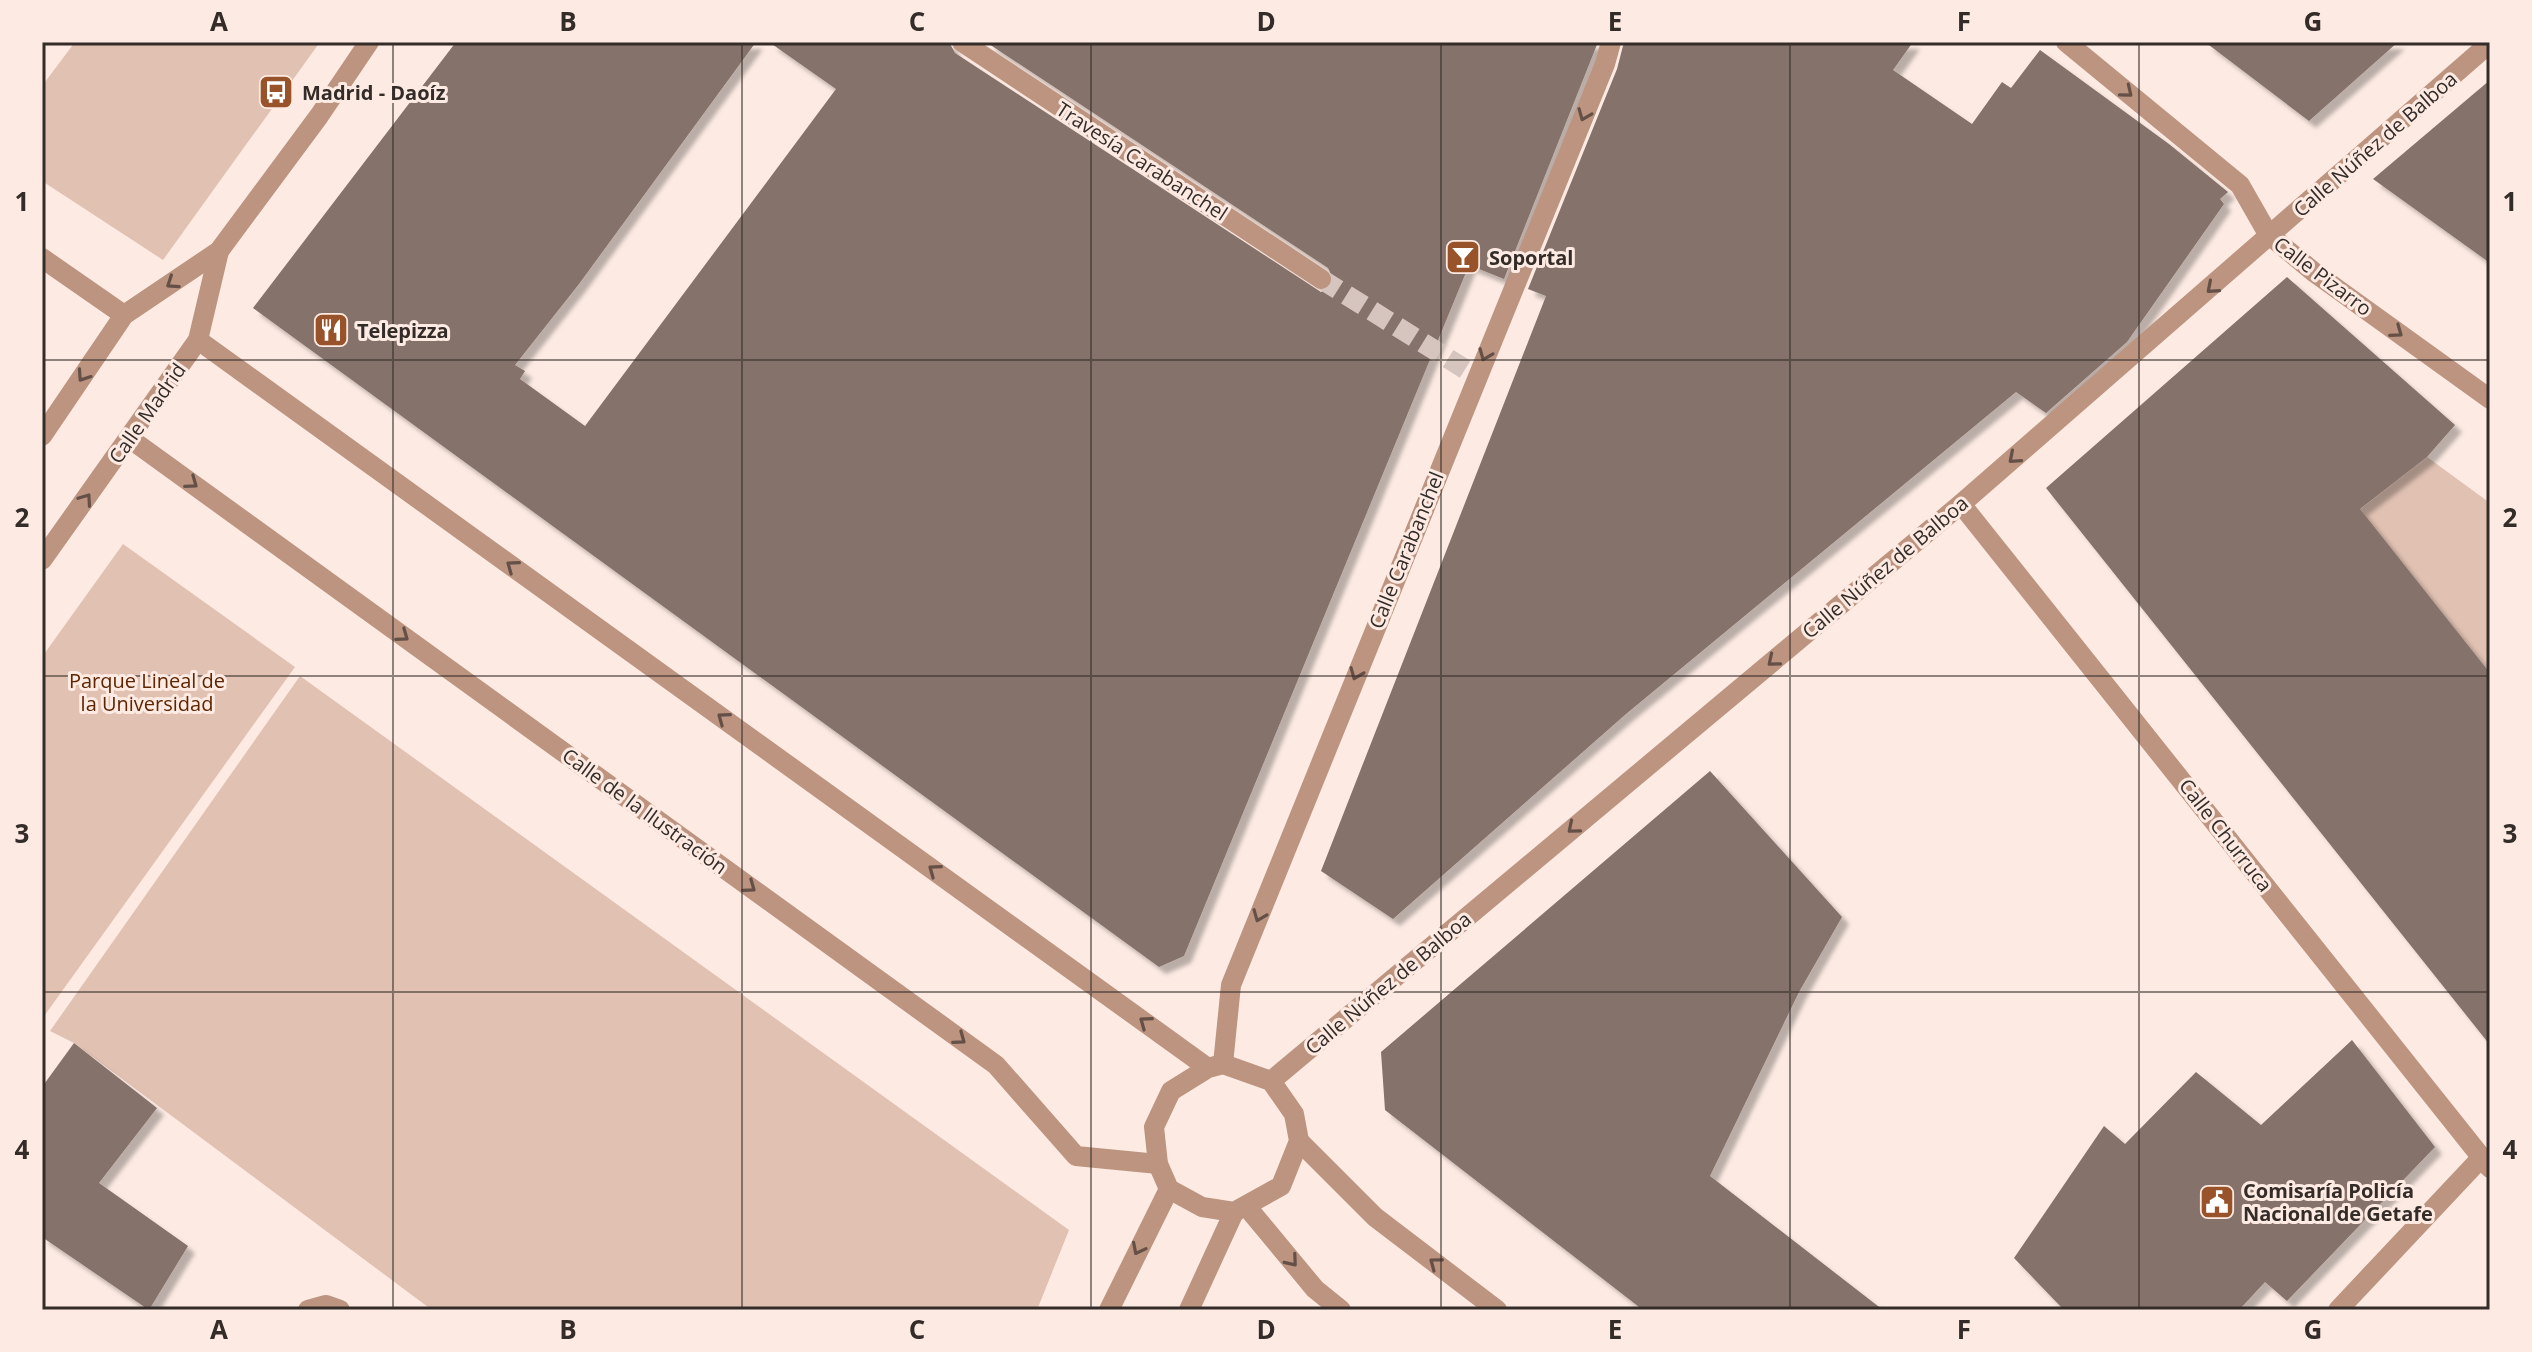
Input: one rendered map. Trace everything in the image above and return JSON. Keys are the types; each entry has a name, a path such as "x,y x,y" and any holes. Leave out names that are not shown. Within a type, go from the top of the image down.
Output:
{"street":[{"name":"Calle Madrid","path":"42,436 124,315 219,251 319,116 369,42"},
{"name":"Travesía Carabanchel","path":"962,42 1321,279"},
{"name":"Calle Carabanchel","path":"1216,1066 1231,985 1605,64 1611,42"},
{"name":"Calle Pizarro","path":"2066,42 2240,185 2268,234 2315,273 2490,399"},
{"name":"Calle Núñez de Balboa","path":"1271,1081 1961,504 2249,256 2268,234 2323,192 2490,43"},
{"name":"Calle Madrid","path":"42,560 198,340 219,251"},
{"path":"42,258 124,315"},
{"path":"198,340 1216,1066 1271,1081 1294,1114 1299,1141 1281,1186 1240,1210 1189,1310"},
{"name":"Calle de la Ilustración","path":"129,438 996,1065 1076,1156 1158,1164"},
{"name":"Calle Churruca","path":"1961,504 2486,1163"},
{"path":"1216,1066 1171,1091 1154,1127 1158,1164 1169,1189 1202,1207 1240,1210 1315,1289 1341,1310"},
{"path":"1299,1141 1375,1217 1497,1310"},
{"path":"2338,1310 2486,1163"},
{"path":"1109,1310 1169,1189"},
{"path":"308,1310 326,1305 340,1310"}],"green space":[{"path":"75,42 320,42 163,260 42,181 42,86"},
{"path":"2427,457 2490,503 2490,673 2400,560 2332,531"},
{"name":"Parque Lineal de la Universidad","path":"123,544 295,667 42,1019 42,657"},
{"path":"300,676 1069,1230 1037,1310 432,1310 74,1043 50,1031"}],"building":[{"path":"456,42 756,42 579,284 515,365 525,371 520,379 585,426 836,89 769,42 949,42 955,53 1321,292 1331,287 1334,281 1328,268 986,42 1598,42 1504,279 1469,265 1184,956 1159,967 253,308"},
{"path":"1624,42 1913,42 1893,70 1972,124 2002,82 2011,88 2040,50 2169,144 2228,192 2220,199 2224,204 2127,342 2046,413 2016,392 1626,714 1393,919 1321,871 1546,296 1528,289 1617,69"},
{"path":"2205,42 2398,42 2309,121"},
{"path":"2490,80 2490,263 2373,179"},
{"path":"2287,277 2455,425 2427,457 2360,509 2490,673 2490,1045 2046,488"},
{"path":"1710,771 1842,917 1799,992 1710,1176 1883,1310 1643,1310 1385,1110 1381,1052"},
{"name":"Comisaría Policía Nacional de Getafe","path":"2352,1040 2435,1147 2287,1301 2265,1282 2239,1310 2064,1310 2014,1258 2104,1126 2125,1144 2196,1072 2261,1125"},
{"path":"74,1043 157,1108 99,1183 188,1246 149,1310 42,1237 42,1087"}],"tunnel":[{"path":"1321,279 1476,376"}],"place":[{"name":"Madrid - Daoíz","path":"276,92"},
{"name":"Soportal","path":"1463,257"},
{"name":"Telepizza","path":"331,330"},
{"name":"Comisaría Policía Nacional de Getafe","path":"2217,1202"}]}
